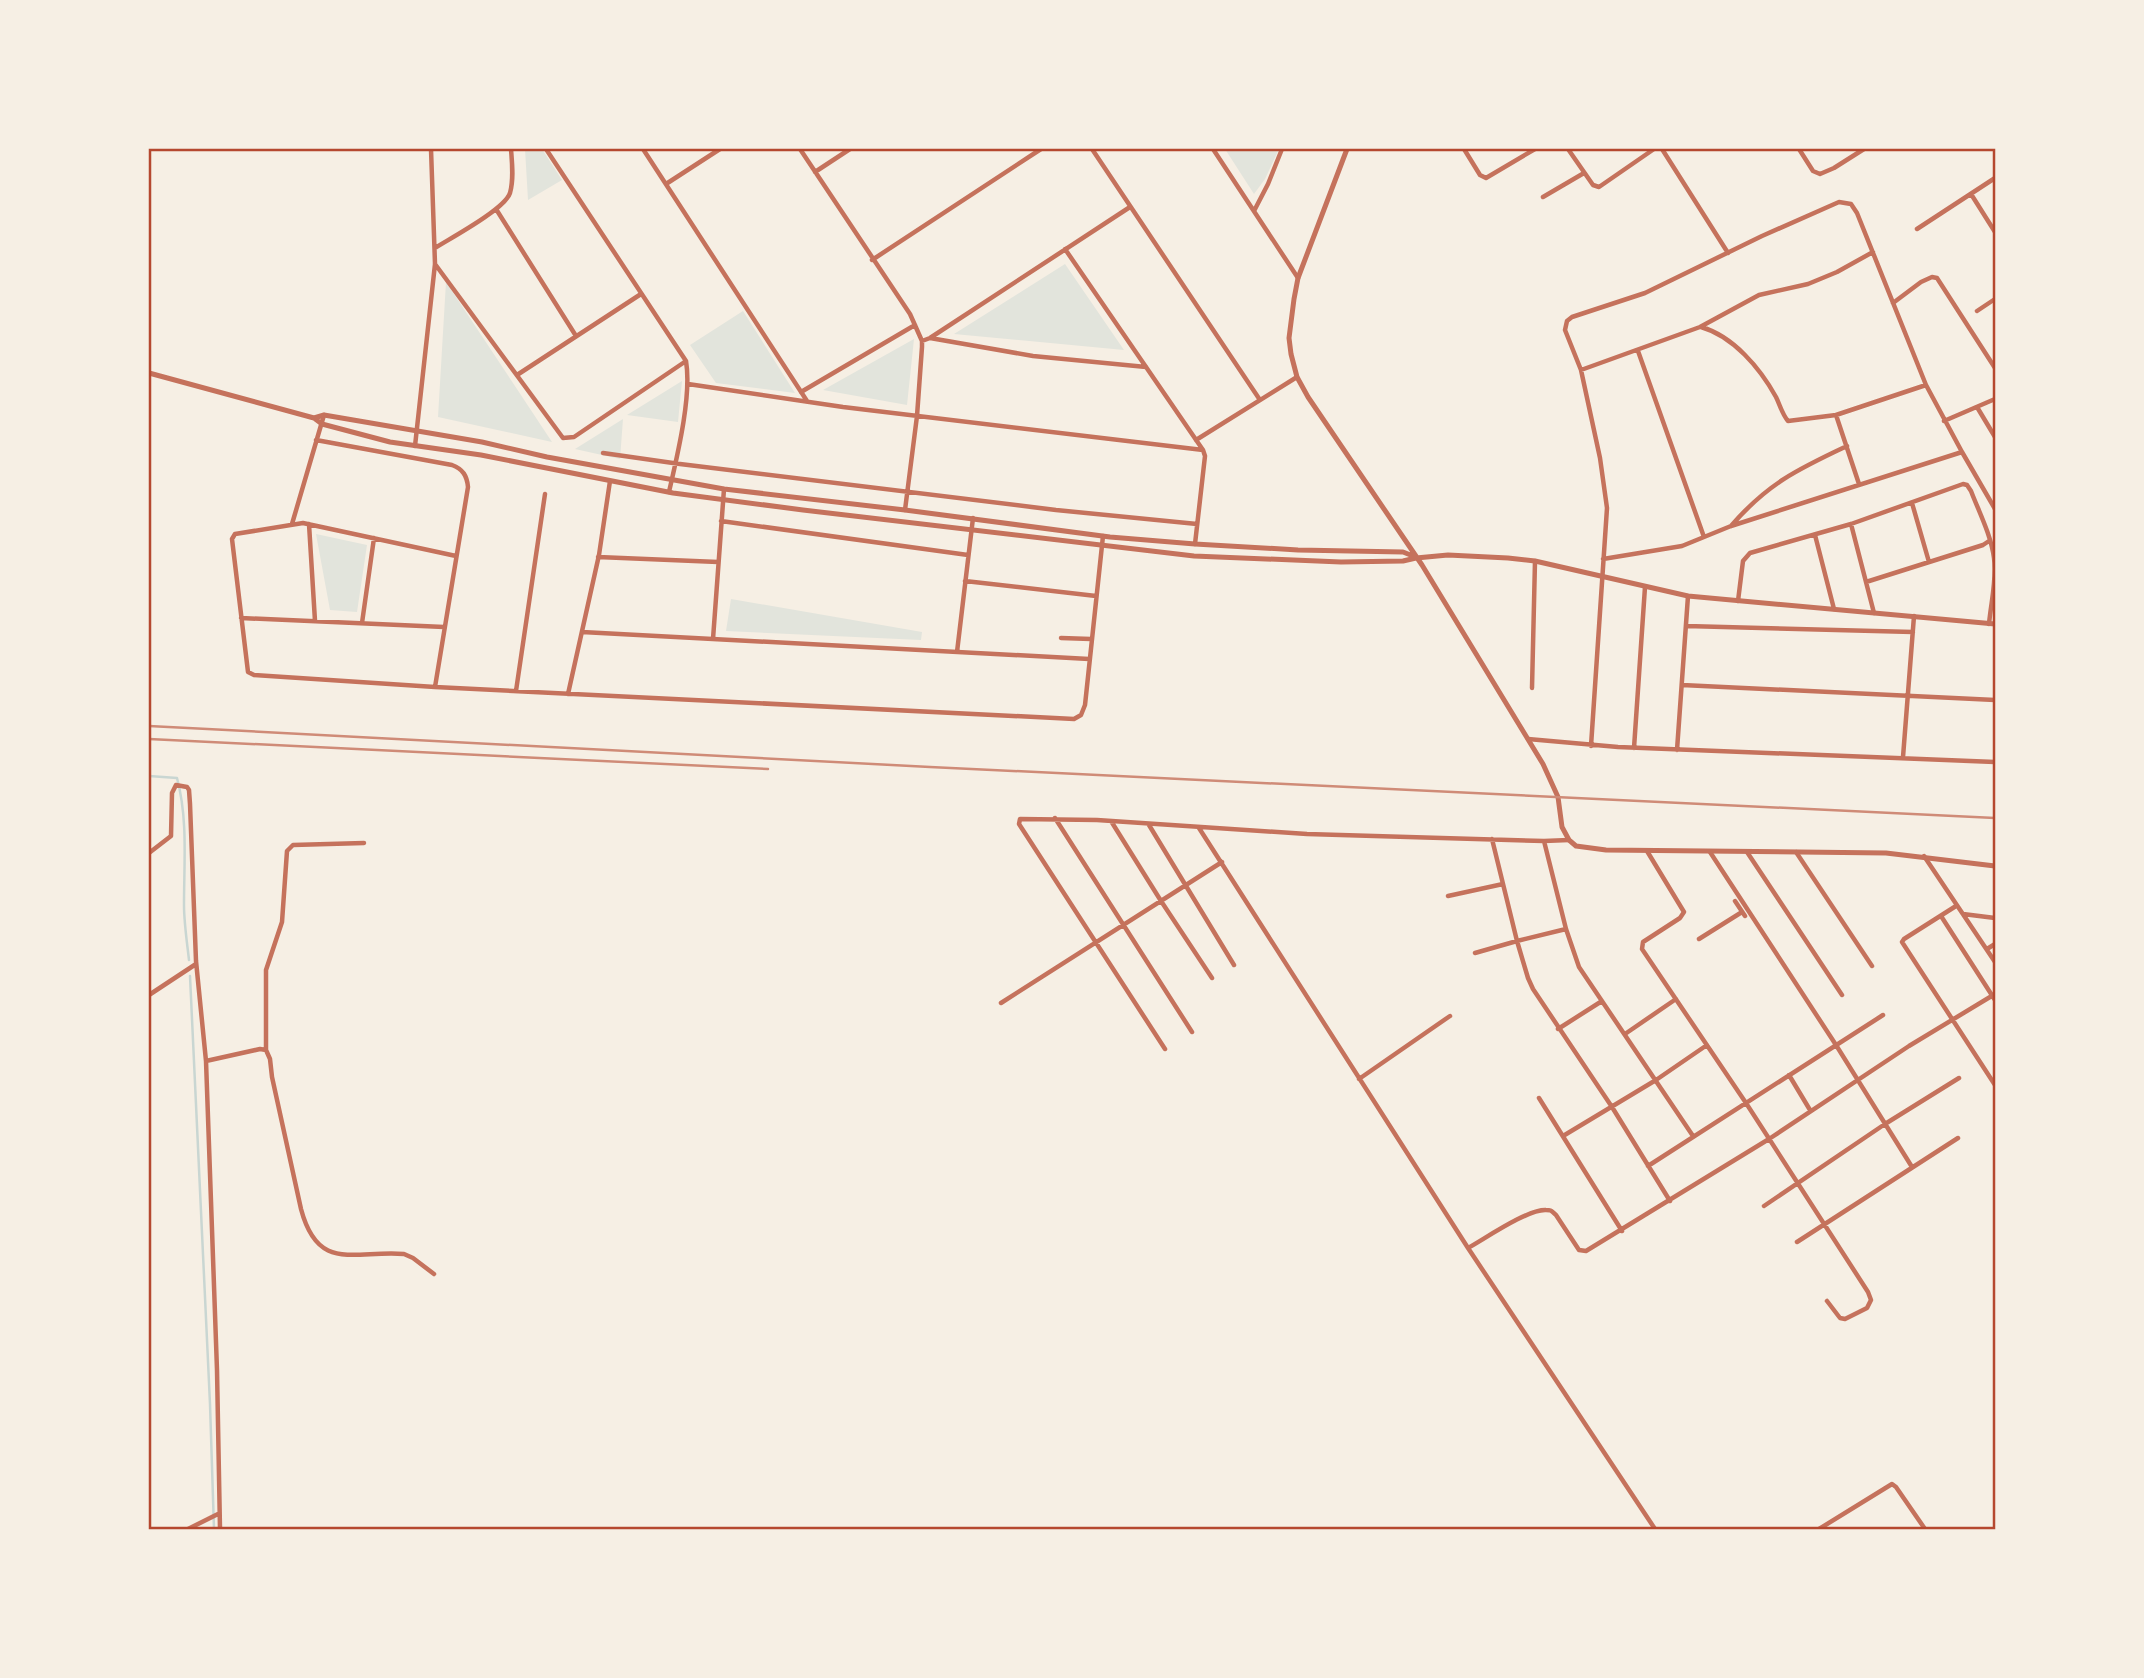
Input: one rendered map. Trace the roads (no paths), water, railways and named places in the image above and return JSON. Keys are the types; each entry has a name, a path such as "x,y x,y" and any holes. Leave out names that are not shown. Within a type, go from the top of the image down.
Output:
{"street":[{"path":"415,446 435,264 431,149"},
{"path":"434,249 507,200 512,174 512,149"},
{"path":"546,149 686,361 688,384 669,492"},
{"path":"643,149 807,402"},
{"path":"666,184 720,149"},
{"path":"800,149 915,325 922,341 917,416 905,510"},
{"path":"814,172 850,149"},
{"path":"872,260 1041,149"},
{"path":"1092,149 1260,400"},
{"path":"1213,149 1298,278"},
{"path":"1254,211 1282,149"},
{"path":"1347,149 1298,278 1289,338 1297,377 1416,558 1528,739 1558,797 1562,827 1569,840 1576,846 1592,849 1886,853 1995,866"},
{"path":"1464,149 1480,175 1486,178 1535,149"},
{"path":"1568,149 1596,187 1654,149"},
{"path":"1672,149 1663,151 1728,253"},
{"path":"1799,149 1813,171 1820,174 1864,149"},
{"path":"1543,197 1584,173"},
{"path":"1917,229 1995,178"},
{"path":"1971,194 1995,232"},
{"path":"1591,746 1607,508 1605,484 1581,370 1565,330 1567,321 1645,293 1839,202 1846,202 1854,207 1926,385 1995,509"},
{"path":"922,341 1130,207"},
{"path":"496,209 576,336"},
{"path":"1065,249 1203,450 1205,456 1195,544"},
{"path":"1581,370 1700,327 1759,295 1808,284 1873,252"},
{"path":"435,264 560,435 569,439 686,361"},
{"path":"1893,303 1932,276 1937,278 1995,368"},
{"path":"517,375 642,294"},
{"path":"1977,311 1995,299"},
{"path":"801,392 915,325"},
{"path":"1700,327 1713,330 1734,344 1767,383 1788,421 1836,415 1926,385"},
{"path":"930,338 1033,356 1146,367"},
{"path":"1637,351 1704,537"},
{"path":"149,373 314,418 322,424 390,442 481,455 669,492 1194,556 1403,561 1458,556 1535,561 1688,596 1738,601 1914,616 1992,624 1994,556 1980,514 1967,485 1964,485 1852,524 1750,553 1743,561 1738,601"},
{"path":"1196,440 1297,377"},
{"path":"688,384 807,402 1203,450"},
{"path":"1944,421 1995,399"},
{"path":"1978,407 1995,437"},
{"path":"292,524 324,415"},
{"path":"314,418 324,415 482,442 724,489 1103,536 1298,550 1403,552 1416,558"},
{"path":"1836,415 1860,484"},
{"path":"316,440 452,465 460,468 467,480 435,687"},
{"path":"1731,526 1745,509 1773,485 1847,446"},
{"path":"603,453 1056,510 1197,524"},
{"path":"1603,559 1667,549 1962,453"},
{"path":"568,694 598,557 610,481"},
{"path":"713,639 724,489"},
{"path":"516,691 545,494"},
{"path":"1912,503 1929,562"},
{"path":"957,652 973,519"},
{"path":"721,522 968,555"},
{"path":"456,556 309,524 240,532 232,539 246,668 251,674 435,687 1069,720 1078,718 1084,711 1103,536"},
{"path":"309,524 315,621"},
{"path":"1852,524 1874,613"},
{"path":"1815,535 1834,609"},
{"path":"362,623 374,538"},
{"path":"1867,582 1989,541"},
{"path":"598,557 718,562"},
{"path":"1532,688 1535,561"},
{"path":"965,581 1096,596"},
{"path":"1634,748 1645,587"},
{"path":"1677,750 1688,596"},
{"path":"1903,757 1914,616"},
{"path":"241,618 444,627"},
{"path":"1686,626 1913,632"},
{"path":"582,632 1089,659"},
{"path":"1061,638 1091,639"},
{"path":"1682,685 1995,701"},
{"path":"1528,739 1591,746 1995,762"},
{"path":"149,853 171,836 172,793 179,785 189,788 196,964 206,1061 217,1370 216,1514 220,1529"},
{"path":"1166,1049 1018,821 1022,818 1307,834 1569,840"},
{"path":"1055,818 1192,1032"},
{"path":"1111,821 1212,978"},
{"path":"1148,824 1234,965"},
{"path":"1199,828 1468,1248 1655,1529"},
{"path":"1492,839 1528,978 1542,1006 1612,1107 1670,1201"},
{"path":"1544,841 1578,967 1693,1136"},
{"path":"364,843 293,845 287,851 282,922 266,970 266,1050 305,1223 316,1242 327,1251 341,1255 404,1254 434,1274"},
{"path":"1647,851 1684,912 1680,918 1643,942 1642,949 1746,1103 1871,1300 1867,1308 1845,1319 1840,1318 1827,1301"},
{"path":"1710,852 1746,914 1836,1045 1912,1167"},
{"path":"1746,852 1842,995"},
{"path":"1796,852 1872,966"},
{"path":"1924,856 1995,962"},
{"path":"1002,1003 1222,862"},
{"path":"1448,896 1503,884"},
{"path":"1735,901 1746,914 1748,923"},
{"path":"1956,906 1902,941 1993,1078 1995,1085"},
{"path":"1699,939 1746,914"},
{"path":"1962,914 1995,918"},
{"path":"1468,1248 1526,1216 1551,1210 1583,1252 1622,1231 1769,1139 1858,1079 1994,997 1941,916"},
{"path":"1475,953 1566,929"},
{"path":"1987,950 1995,944"},
{"path":"149,995 196,964"},
{"path":"1624,1034 1676,999"},
{"path":"1558,1029 1602,1001"},
{"path":"1648,1166 1883,1015"},
{"path":"1359,1079 1450,1016"},
{"path":"1563,1136 1656,1080 1707,1045"},
{"path":"206,1061 266,1050"},
{"path":"1789,1075 1810,1110"},
{"path":"1764,1206 1885,1124 1959,1078"},
{"path":"1539,1098 1622,1231"},
{"path":"1797,1242 1958,1138"},
{"path":"1819,1529 1892,1484 1925,1529"},
{"path":"188,1529 216,1514"}],"waterway":[{"path":"149,776 177,778 183,809 184,912 189,960"},
{"path":"190,976 214,1529"}],"railway":[{"path":"149,726 1995,818"},
{"path":"149,739 768,769"}]}
